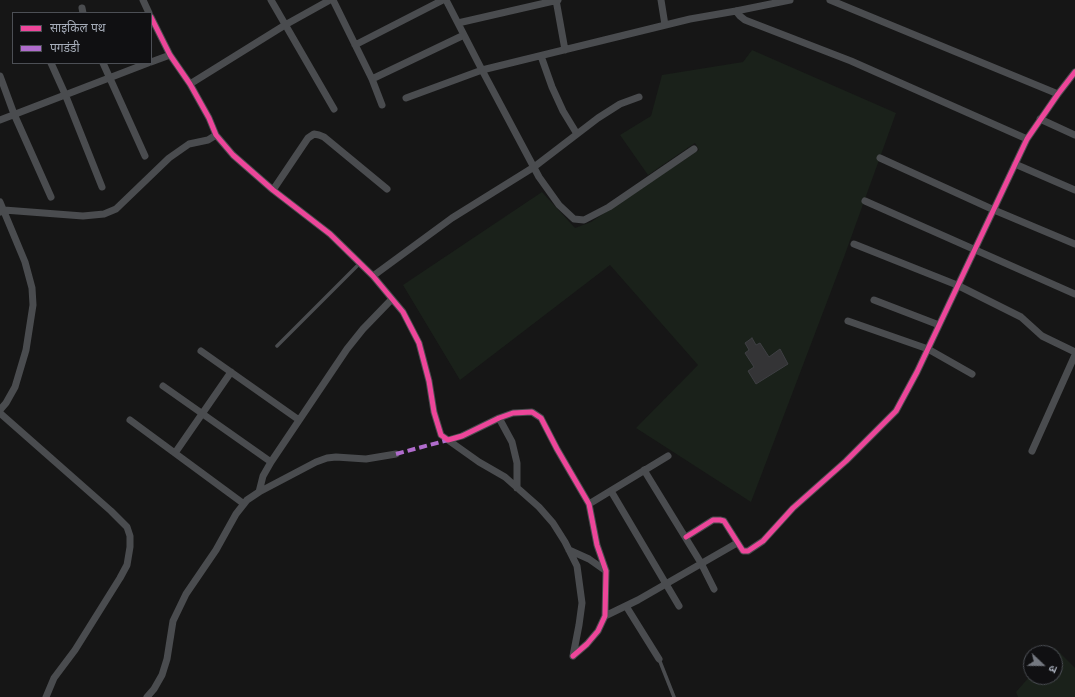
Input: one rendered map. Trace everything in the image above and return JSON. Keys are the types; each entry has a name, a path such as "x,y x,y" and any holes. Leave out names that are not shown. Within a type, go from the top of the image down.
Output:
{"street":[{"path":"143,0 149,12"},
{"path":"271,0 334,109"},
{"path":"190,84 285,25 332,0 372,79 382,105"},
{"path":"355,45 443,0"},
{"path":"446,0 534,167 559,205 574,219 584,220 609,207 694,149"},
{"path":"458,23 557,0 565,50"},
{"path":"661,0 665,25"},
{"path":"406,98 482,70 690,19 790,0"},
{"path":"830,0 1058,94"},
{"path":"736,11 745,20 851,61 1027,139"},
{"path":"152,19 170,55 190,84 209,118 216,135 233,155 273,190 330,234 373,276 403,312 419,343 430,381 434,412 440,435 479,462 505,477 539,507 553,523 577,566 582,603 573,656 587,644 598,631 605,616 606,571 597,545 589,504 556,449 541,418 532,412 513,413 462,436 448,440"},
{"path":"372,79 464,35"},
{"path":"152,61 170,55"},
{"path":"541,56 552,87 563,111 577,134"},
{"path":"51,64 102,187"},
{"path":"103,64 145,156"},
{"path":"0,120 145,64"},
{"path":"686,537 713,520 720,520 724,521 743,551 748,551 763,540 793,508 846,461 896,411 928,349 1027,139 1075,72"},
{"path":"0,76 14,114 51,198"},
{"path":"373,276 452,218 534,167 577,134 620,104 639,97"},
{"path":"1040,119 1075,134"},
{"path":"273,190 308,138 314,134 324,137 387,189"},
{"path":"2,211 83,216 104,214 116,210 169,158 189,144 208,140 216,135"},
{"path":"880,158 994,210 1075,244"},
{"path":"1015,164 1075,190"},
{"path":"0,202 2,211 25,262 32,288 33,305 26,350 14,387 0,411 111,511 127,527 130,536 127,565 75,650 54,678 46,697"},
{"path":"865,202 1075,294"},
{"path":"854,244 957,286 1020,317 1042,336 1075,353 1032,451"},
{"path":"259,492 263,476 271,462 347,350 363,329 392,299"},
{"path":"874,300 938,325"},
{"path":"848,321 928,349 972,374"},
{"path":"201,351 299,420"},
{"path":"175,454 231,372"},
{"path":"163,386 271,462"},
{"path":"499,418 512,442 517,463 517,488"},
{"path":"130,420 244,504"},
{"path":"147,697 154,689 162,675 173,621 186,594 219,544 236,514 247,500 259,492 316,462 327,458 366,458 396,454"},
{"path":"589,504 668,456"},
{"path":"644,470 686,537 714,589"},
{"path":"611,490 679,606"},
{"path":"605,616 666,584 737,543"},
{"path":"569,550 589,559 606,571"},
{"path":"626,606 659,660"}],"lane":[{"path":"277,346 360,263"},
{"path":"659,660 674,697"}],"shaded area":[{"path":"752,50 896,113 844,257 751,502 636,428 698,365 610,265 460,380 403,285 542,192 575,228 591,222 699,150 695,143 648,175 620,135 651,116 662,75 743,62"},
{"path":"1063,656 1075,668 1075,697 1018,697 1016,692 1023,684 1063,685"}],"building":[{"path":"752,338 756,345 760,343 769,357 780,349 788,364 756,384 748,371 754,367 745,353 749,350 745,343"}],"marked path":[{"path":"396,454 448,440"}],"cycle path":[{"path":"152,19 170,55 190,84 209,118 216,135 233,155 273,190 330,234 373,276 403,312 419,343 429,381 434,412 441,435 448,440 462,436 513,413 532,412 541,418 589,504 597,545 606,571 605,616 598,631 587,644 573,656"},
{"path":"686,537 713,520 720,520 724,521 743,551 748,551 763,541 793,508 846,461 896,411 917,372 1027,139 1075,72"}]}
